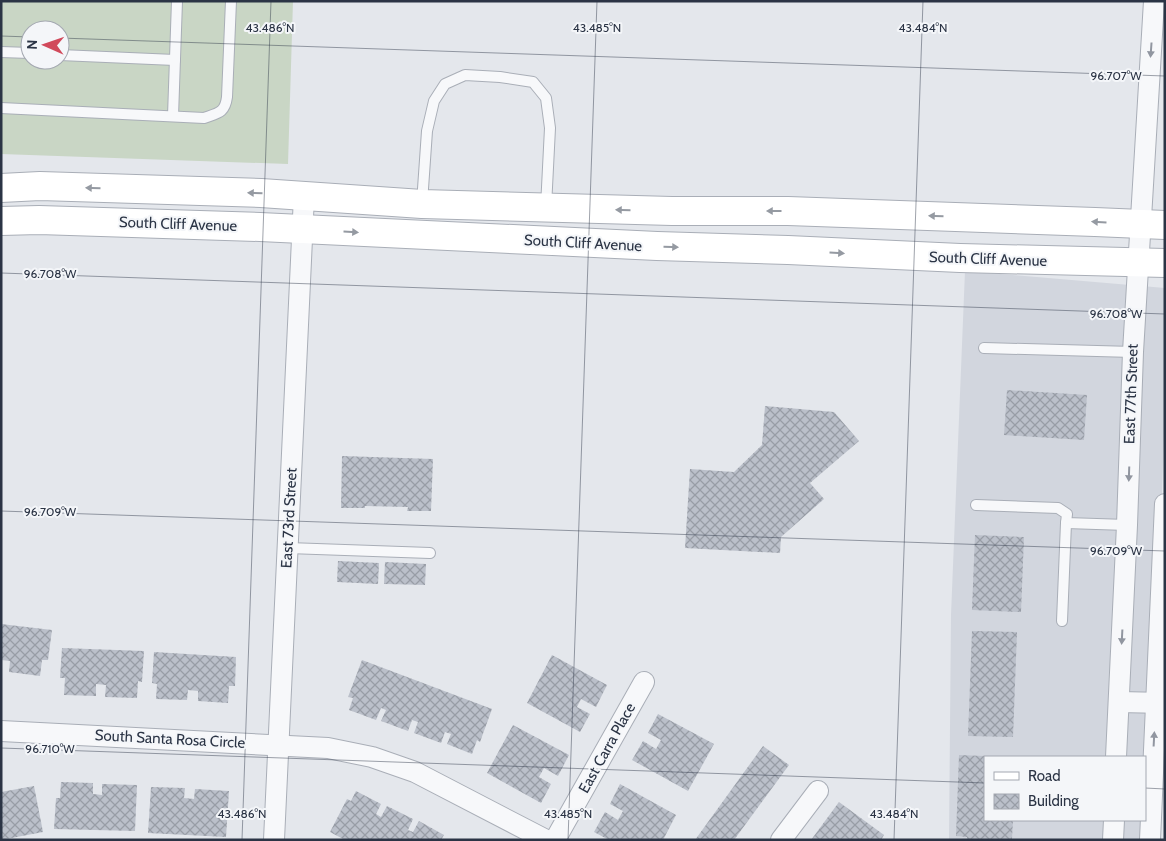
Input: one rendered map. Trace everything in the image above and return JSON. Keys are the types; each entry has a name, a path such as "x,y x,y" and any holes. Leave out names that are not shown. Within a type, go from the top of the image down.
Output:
{"main road":[{"path":"1,188 40,186 252,193 422,204 672,211 788,211 1152,225"},
{"name":"South Cliff Avenue","path":"1,222 39,220 260,227 647,246 1165,264"}],"street":[{"name":"East 77th Street","path":"1116,756 1138,263 1152,225 1154,1"},
{"name":"East 73rd Street","path":"274,840 304,196"},
{"path":"1150,840 1160,703 1165,504"},
{"name":"East Carra Place","path":"556,840 644,682"},
{"path":"1119,702 1160,703"},
{"name":"South Santa Rosa Circle","path":"1,731 328,748 372,757 415,772 546,840"},
{"path":"781,840 818,791"},
{"path":"1113,840 1114,821"}],"lane":[{"path":"173,116 177,1"},
{"path":"1,108 204,118 219,113 226,106 227,97 231,1"},
{"path":"1,52 20,53"},
{"path":"70,55 175,60"},
{"path":"422,204 427,132 434,101 446,84 465,75 500,77 533,82 546,98 550,128 546,208"},
{"path":"984,348 1133,352"},
{"path":"976,505 1058,508 1067,514 1062,621"},
{"path":"1066,523 1127,526"},
{"path":"288,548 430,553"}],"shaded area":[{"path":"965,271 1165,288 1165,404 1150,840 949,840 951,615"}],"green space":[{"path":"1,1 293,1 288,164 1,154"}],"building":[{"path":"1007,390 1087,395 1084,440 1004,435"},
{"path":"765,406 834,412 859,441 810,483 824,499 781,537 780,553 685,548 690,469 734,472 762,445"},
{"path":"342,456 433,459 431,511 407,511 408,507 365,506 365,508 341,508"},
{"path":"975,535 1024,537 1021,612 972,610"},
{"path":"338,561 379,563 378,584 337,582"},
{"path":"385,562 426,564 425,585 384,584"},
{"path":"1,624 52,630 48,660 42,660 40,676 9,672 10,661 1,660"},
{"path":"972,631 1017,632 1013,737 968,736"},
{"path":"62,648 144,651 142,682 138,681 137,698 105,697 106,685 96,684 96,696 64,695 65,678 60,678"},
{"path":"154,652 236,657 235,686 229,686 228,703 198,701 198,691 188,690 187,700 156,699 157,684 152,683"},
{"path":"552,655 607,685 596,707 581,699 577,707 590,714 580,732 527,703"},
{"path":"362,660 492,709 480,742 477,740 472,754 447,744 451,734 445,732 441,743 414,733 418,722 412,720 408,731 381,721 386,710 381,708 376,720 349,710 353,698 348,697"},
{"path":"658,714 714,744 688,791 632,760 643,741 656,749 661,740 648,733"},
{"path":"513,725 569,755 558,776 544,768 539,777 551,784 541,803 487,773"},
{"path":"763,746 789,765 734,840 695,840"},
{"path":"959,755 985,756 984,821 1013,821 1012,839 967,840 967,837 956,836"},
{"path":"61,782 93,783 93,794 102,795 102,784 137,785 135,831 54,829 56,798 60,798"},
{"path":"620,784 676,815 663,840 609,840 594,832 605,812 618,820 623,811 610,804"},
{"path":"34,786 43,832 1,840 1,792"},
{"path":"151,787 185,788 184,798 194,799 195,789 229,791 226,837 148,833"},
{"path":"356,791 381,804 376,814 381,817 387,806 413,819 408,830 413,832 419,821 444,835 441,840 345,840 330,832 347,799 351,801"},
{"path":"839,802 884,835 881,840 811,840"}]}
